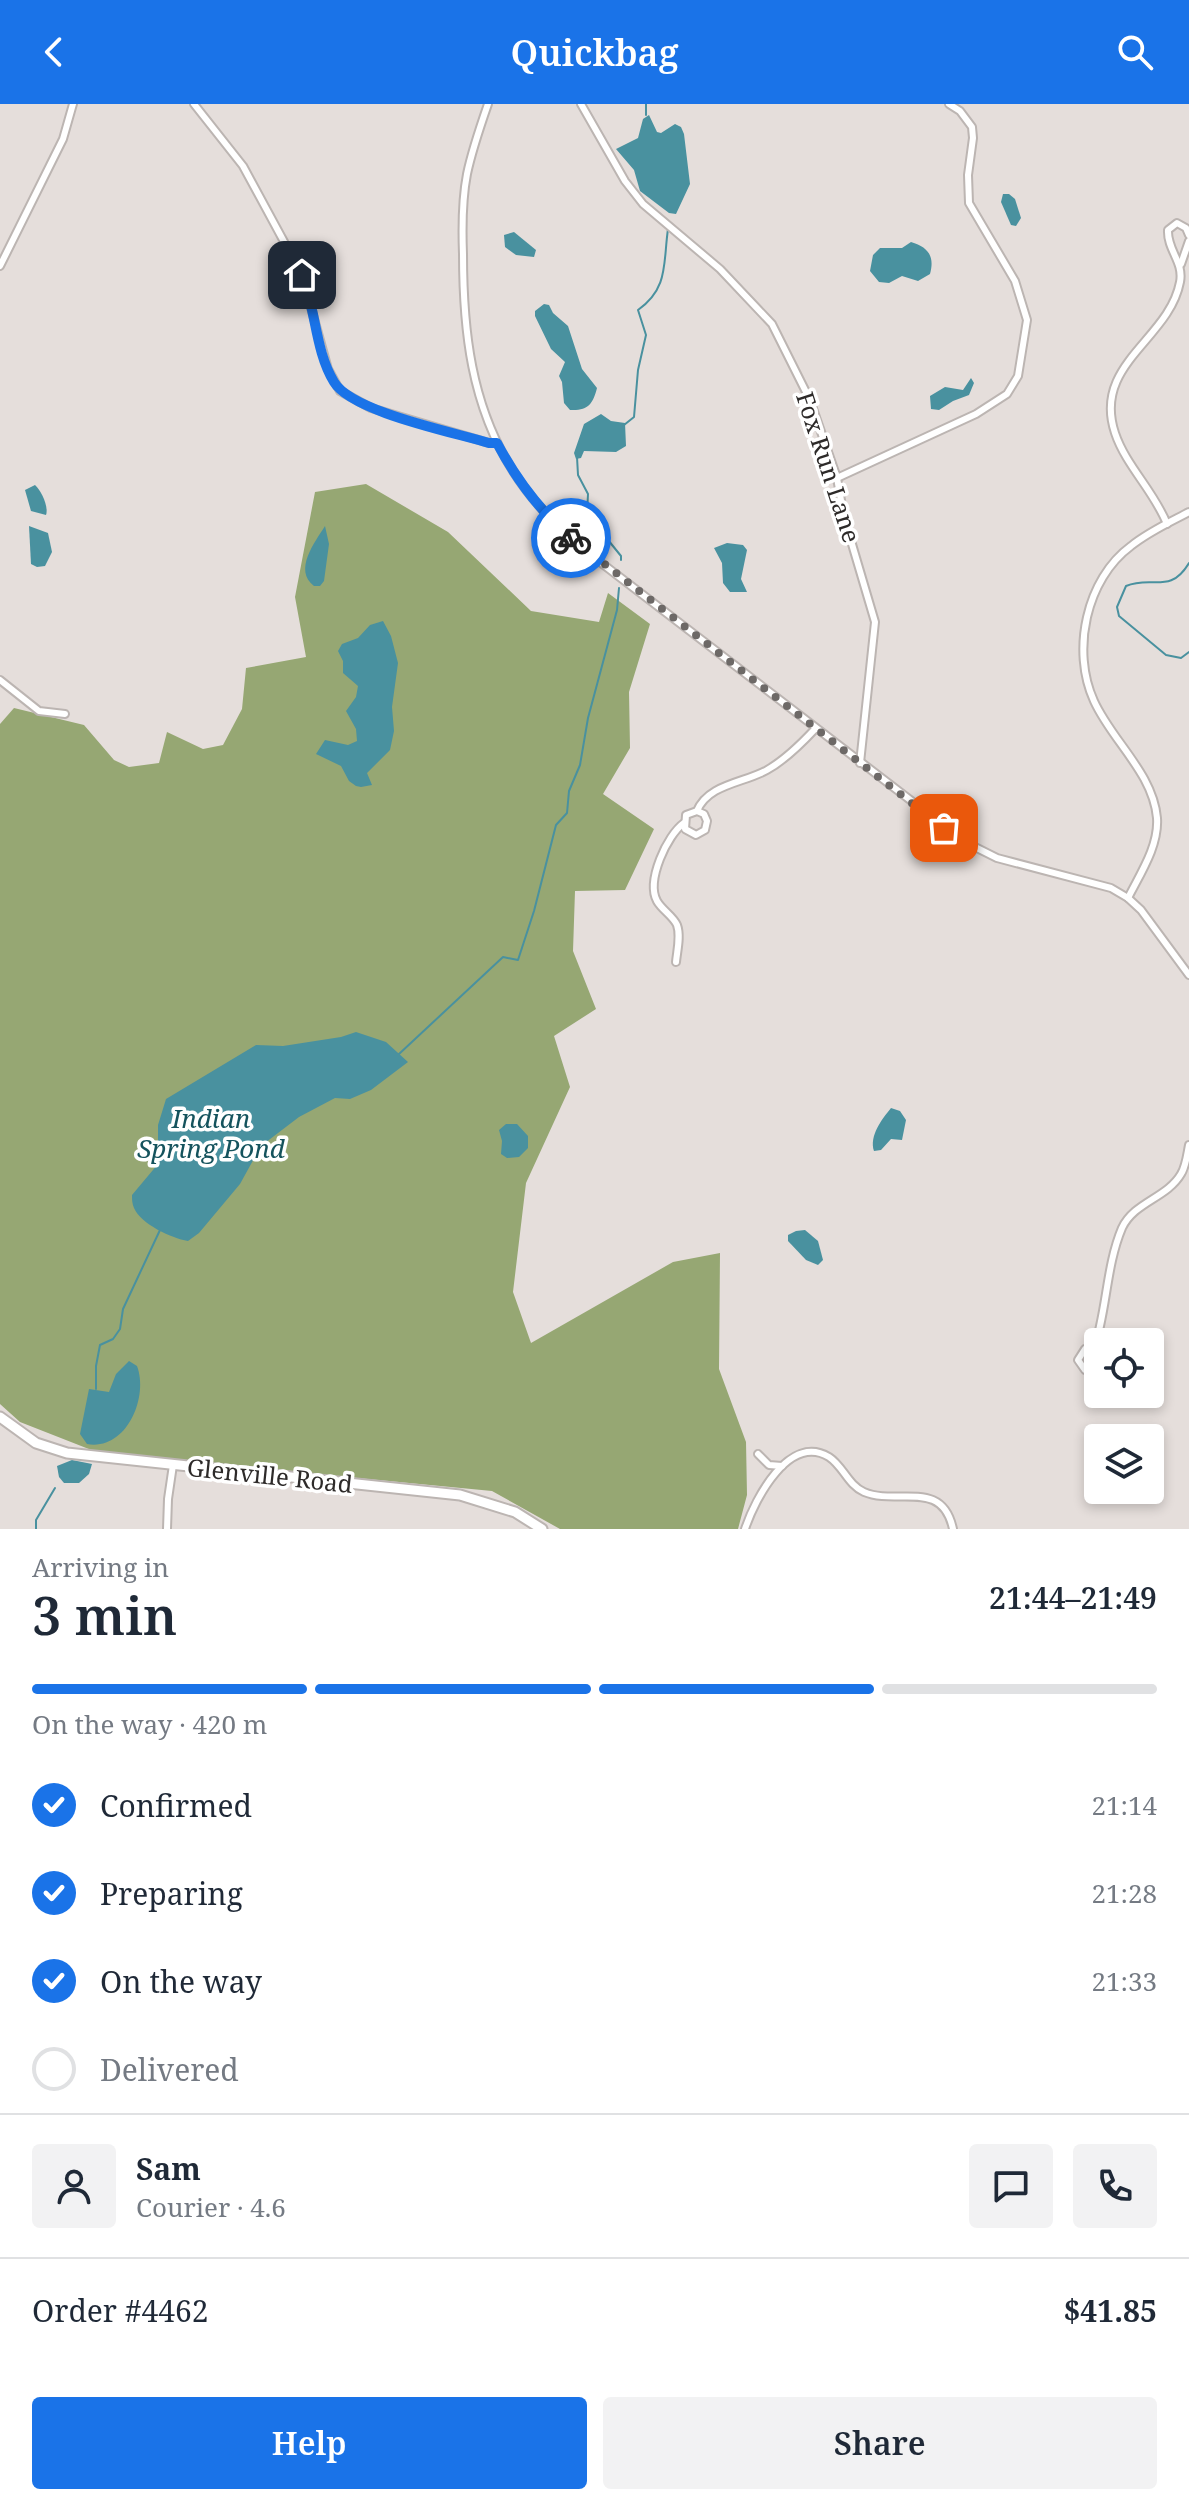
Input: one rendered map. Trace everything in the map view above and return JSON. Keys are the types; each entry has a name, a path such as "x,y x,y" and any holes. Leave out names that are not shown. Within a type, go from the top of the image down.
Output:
{"main road":[{"name":"Glenville Road","path":"0,1417 22,1435 48,1448 81,1455 460,1495 515,1512 542,1529"}],"street":[{"path":"0,266 63,139 73,104"},
{"path":"194,104 243,166 302,275 328,369 340,391 371,408 497,443"},
{"path":"488,104 466,178 463,272 471,367 483,411 497,443 536,503 561,530 944,828 980,851 1021,865 1099,883 1128,898 1153,924 1189,975"},
{"name":"Fox Run Lane","path":"581,104 625,181 643,204 720,269 776,330 810,400 837,478 844,517 875,622 860,763"},
{"path":"837,478 976,414 1007,394 1018,376 1027,320 1015,281 969,203 967,185 972,127 960,111 949,104"},
{"path":"1181,264 1169,243 1168,230 1177,223 1186,228 1189,235"},
{"path":"1167,524 1123,451 1112,421 1112,409 1120,371 1159,326 1176,299 1181,264 1189,241"},
{"path":"1128,898 1152,848 1156,812 1139,771 1094,700 1085,662 1084,635 1094,597 1108,569 1131,546 1189,512"},
{"path":"0,680 39,711 65,714"},
{"path":"697,811 702,801 715,791 768,770 815,729"},
{"path":"676,962 678,929 656,899 654,891 664,850 673,833 684,823 689,812 697,811 706,817 705,830 701,834 691,834 684,823"},
{"path":"1100,1328 1116,1245 1123,1226 1135,1210 1169,1188 1180,1176 1189,1145"},
{"path":"1084,1350 1078,1360 1084,1369"},
{"path":"745,1529 757,1500 782,1466 804,1453 822,1454 865,1493 925,1497 937,1502 948,1515 953,1529"},
{"path":"758,1454 769,1465 782,1466"},
{"path":"167,1529 173,1465"}],"green space":[{"path":"366,484 448,532 531,611 599,622 608,593 650,624 629,692 630,748 603,794 654,829 625,890 575,891 573,951 596,1009 554,1036 570,1087 526,1183 513,1292 531,1343 673,1262 720,1253 719,1369 746,1442 747,1495 738,1529 560,1529 492,1491 99,1453 20,1422 0,1404 0,724 14,708 84,725 114,760 129,767 159,763 167,732 203,749 223,745 242,709 246,668 306,657 295,597 315,492"}],"water":[{"path":"649,115 657,132 661,133 675,124 681,127 684,134 690,184 676,214 669,213 640,191 634,170 616,149 638,138 643,119"},
{"path":"1003,194 1015,199 1021,218 1016,226 1011,225 1001,202"},
{"path":"514,232 536,250 534,257 516,255 505,247 504,235"},
{"path":"911,242 929,253 932,262 930,274 918,281 902,276 889,283 879,282 870,271 873,255 880,248 902,248"},
{"path":"544,304 549,305 553,313 568,326 582,369 597,388 594,398 585,408 570,410 564,403 559,376 565,362 551,349 535,316 535,311"},
{"path":"971,378 974,383 969,395 939,410 931,409 930,396 945,387 963,390"},
{"path":"601,414 611,421 625,423 626,446 616,452 584,451 581,458 576,459 574,453 584,424"},
{"path":"35,485 44,499 46,515 31,511 25,490"},
{"path":"29,526 48,533 52,552 45,566 31,564"},
{"path":"325,526 329,544 324,581 320,586 314,586 305,572 306,564"},
{"path":"727,543 743,545 747,550 741,579 747,592 730,592 723,583 722,563 714,548"},
{"path":"383,621 391,636 398,663 392,707 394,731 390,750 367,773 372,785 361,787 349,781 341,766 316,754 325,740 348,745 357,741 356,729 346,711 356,697 358,686 343,673 343,661 338,651 342,644 358,638 370,625"},
{"name":"Indian Spring Pond","path":"356,1032 386,1042 408,1062 371,1090 350,1099 335,1098 299,1117 261,1146 240,1184 199,1233 188,1241 157,1229 138,1214 132,1195 158,1164 158,1125 166,1099 256,1045 283,1046"},
{"path":"891,1108 900,1111 906,1120 902,1140 891,1139 881,1150 874,1151 875,1134"},
{"path":"506,1124 517,1124 528,1136 528,1148 519,1157 507,1158 501,1154 499,1130"},
{"path":"805,1230 818,1241 823,1260 818,1265 806,1260 788,1241 788,1235"},
{"path":"129,1361 137,1366 140,1379 137,1407 131,1420 113,1439 101,1444 87,1444 80,1434 89,1389 109,1392 116,1374"},
{"path":"72,1460 92,1464 89,1474 79,1483 64,1483 57,1466"}],"waterway":[{"path":"646,104 646,115"},
{"path":"624,425 634,417 638,370 646,335 638,310 648,302 660,284 668,229"},
{"path":"577,457 578,475 588,494 587,514 621,560"},
{"path":"1189,563 1175,579 1126,586 1117,607 1119,616 1166,655 1181,658 1189,652"},
{"path":"399,1054 503,957 518,960 556,825 567,813 569,791 580,765 588,718 617,610 619,588"},
{"path":"96,1389 100,1345 113,1339 120,1329 123,1309 160,1230"},
{"path":"36,1529 36,1520 55,1488"}],"way so far":[{"path":"571,538 944,828"}],"route":[{"path":"302,275 328,369 340,391 371,408 497,443 536,503 571,538"}]}
